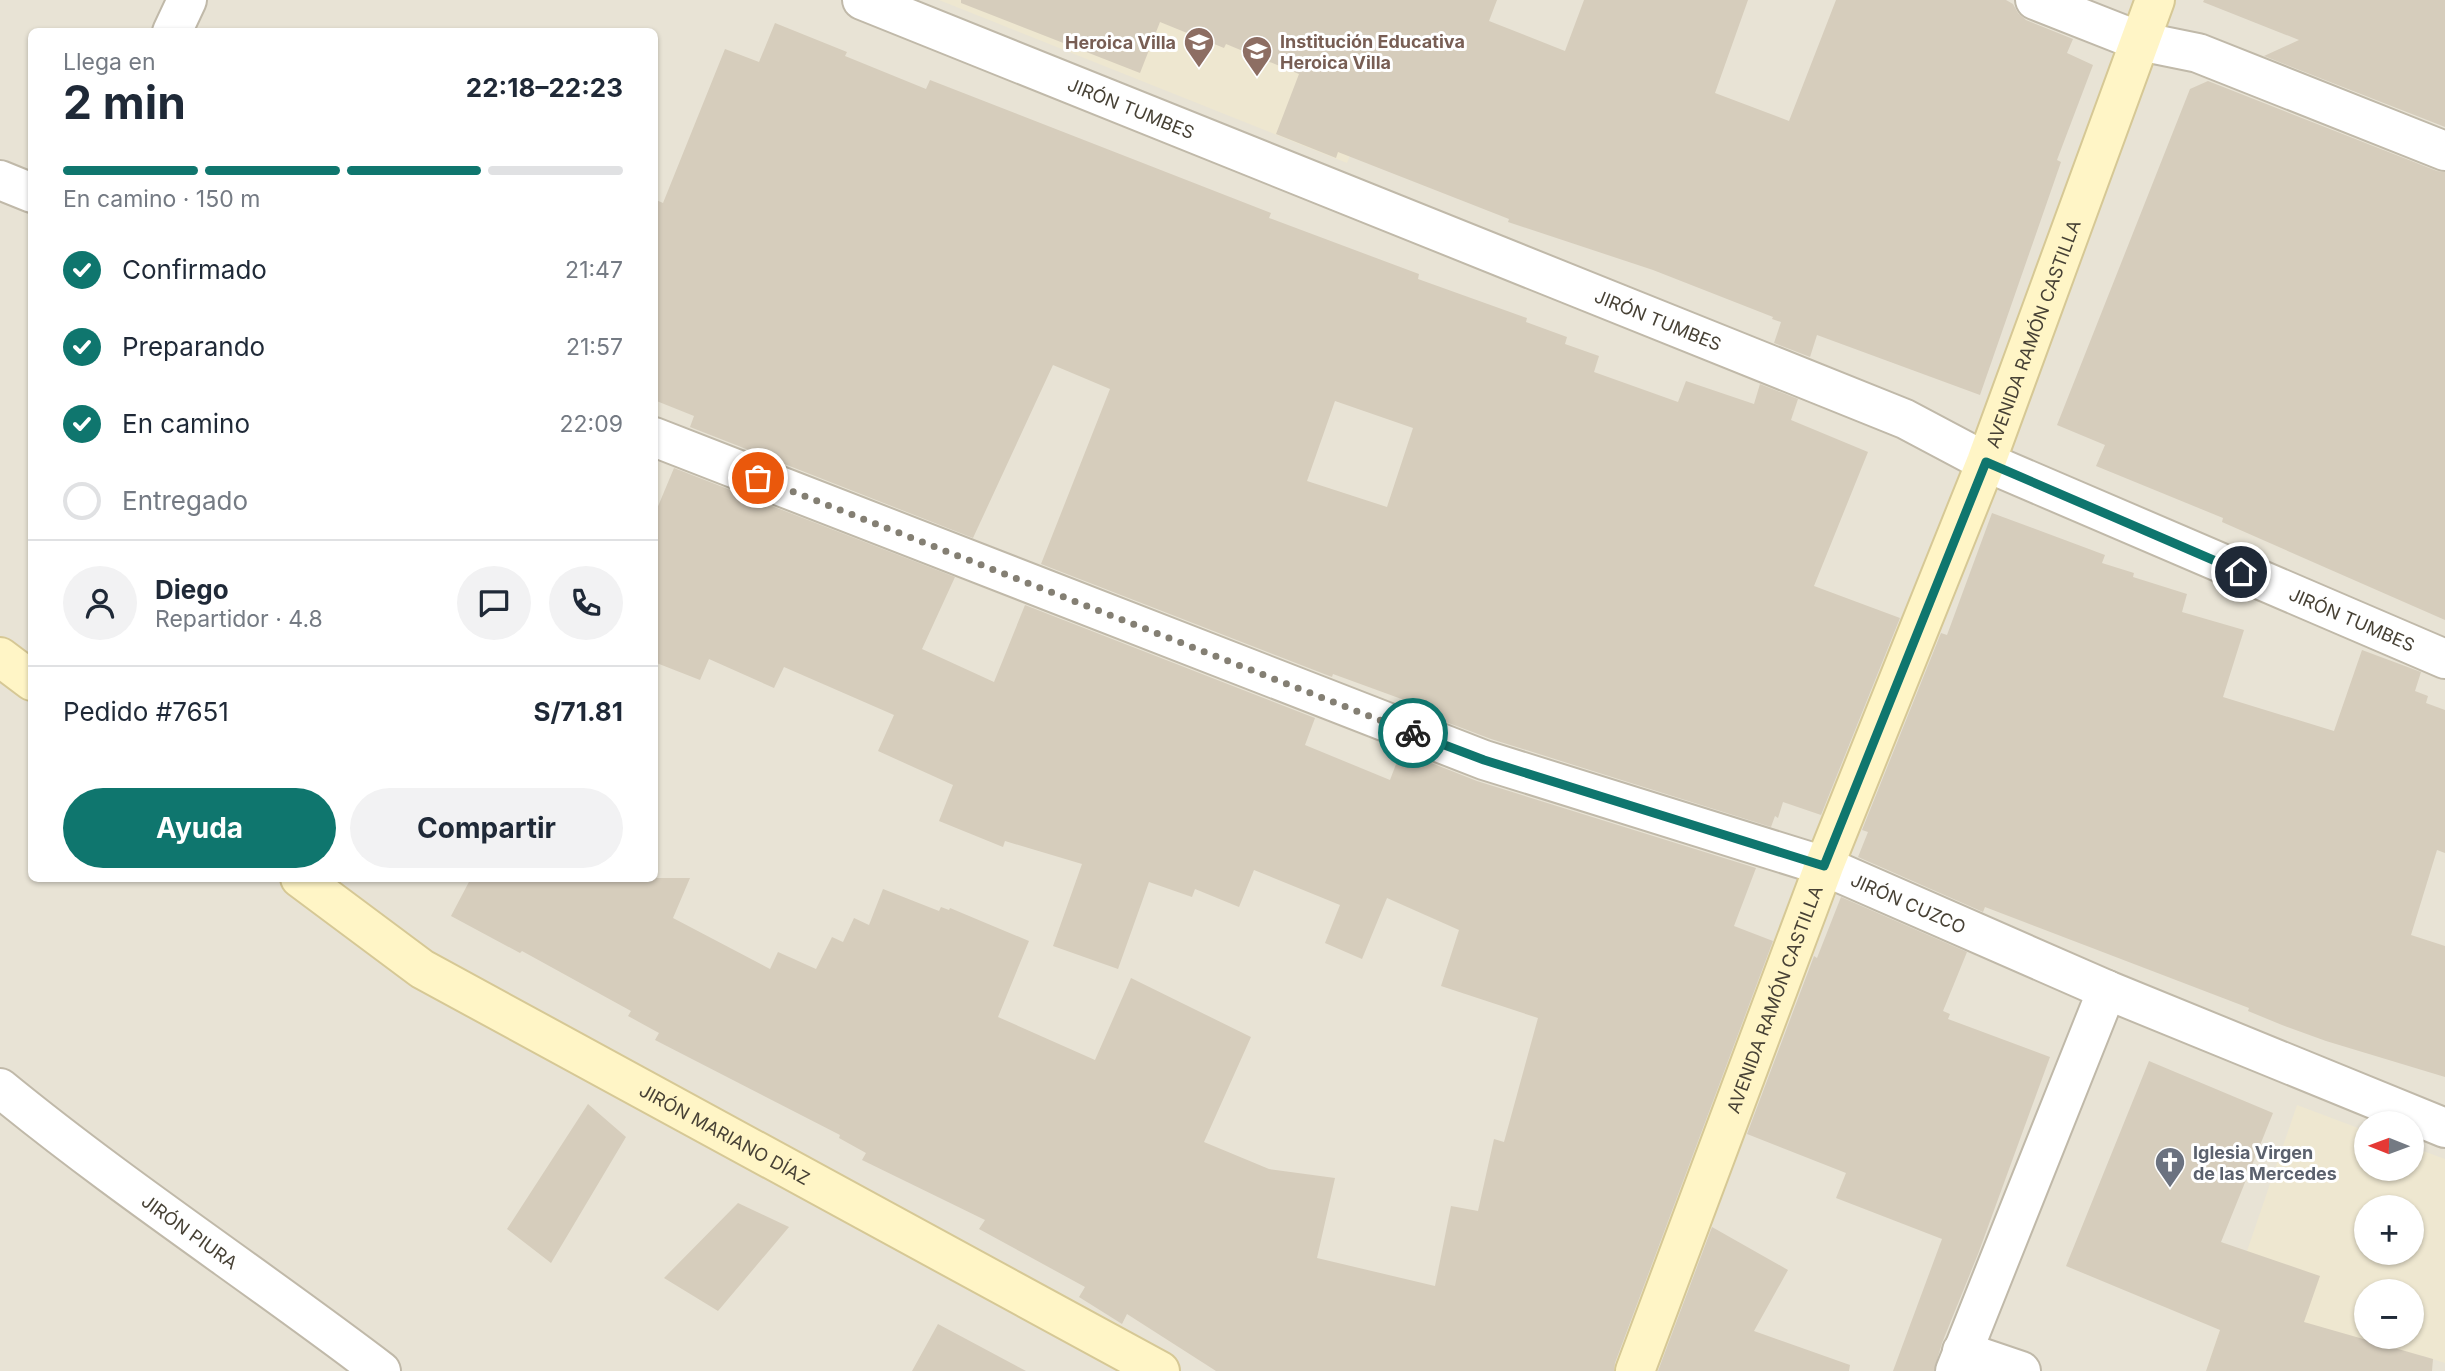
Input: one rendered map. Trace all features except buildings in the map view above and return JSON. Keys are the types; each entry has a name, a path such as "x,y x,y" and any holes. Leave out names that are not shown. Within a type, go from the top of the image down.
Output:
{"street":[{"path":"174,28 187,0"},
{"name":"JIRÓN TUMBES","path":"862,0 1905,419 1986,462 2445,659"},
{"path":"2035,0 2139,41 2198,53 2445,150"},
{"name":"AVENIDA RAMÓN CASTILLA","path":"1635,1371 1824,866 1986,462 2155,0"},
{"path":"0,180 28,191"},
{"name":"JIRÓN CUZCO","path":"658,439 1484,760 1824,866 2107,990 2445,1128"},
{"path":"0,657 28,678"},
{"name":"JIRÓN MARIANO DÍAZ","path":"305,882 422,969 1160,1371"},
{"path":"2021,1371 1958,1361 2107,990"},
{"name":"JIRÓN PIURA","path":"0,1088 60,1137 381,1371"}],"shaded area":[{"path":"0,0 2445,0 2445,1371 0,1371"},
{"name":"Institución Educativa Heroica Villa","path":"939,0 1412,0 1347,163"},
{"path":"2297,1105 2354,1126 2354,1181 2424,1181 2424,1151 2445,1159 2445,1363 2423,1356 2418,1371 2206,1371"}],"way so far":[{"path":"758,478 1413,733"}],"place":[{"name":"Heroica Villa","path":"1199,69"},
{"name":"Institución Educativa Heroica Villa","path":"1257,78"},
{"name":"Iglesia Virgen de las Mercedes","path":"2170,1189"}],"route":[{"path":"1413,733 1484,760 1824,866 1986,462 2241,572"}]}
